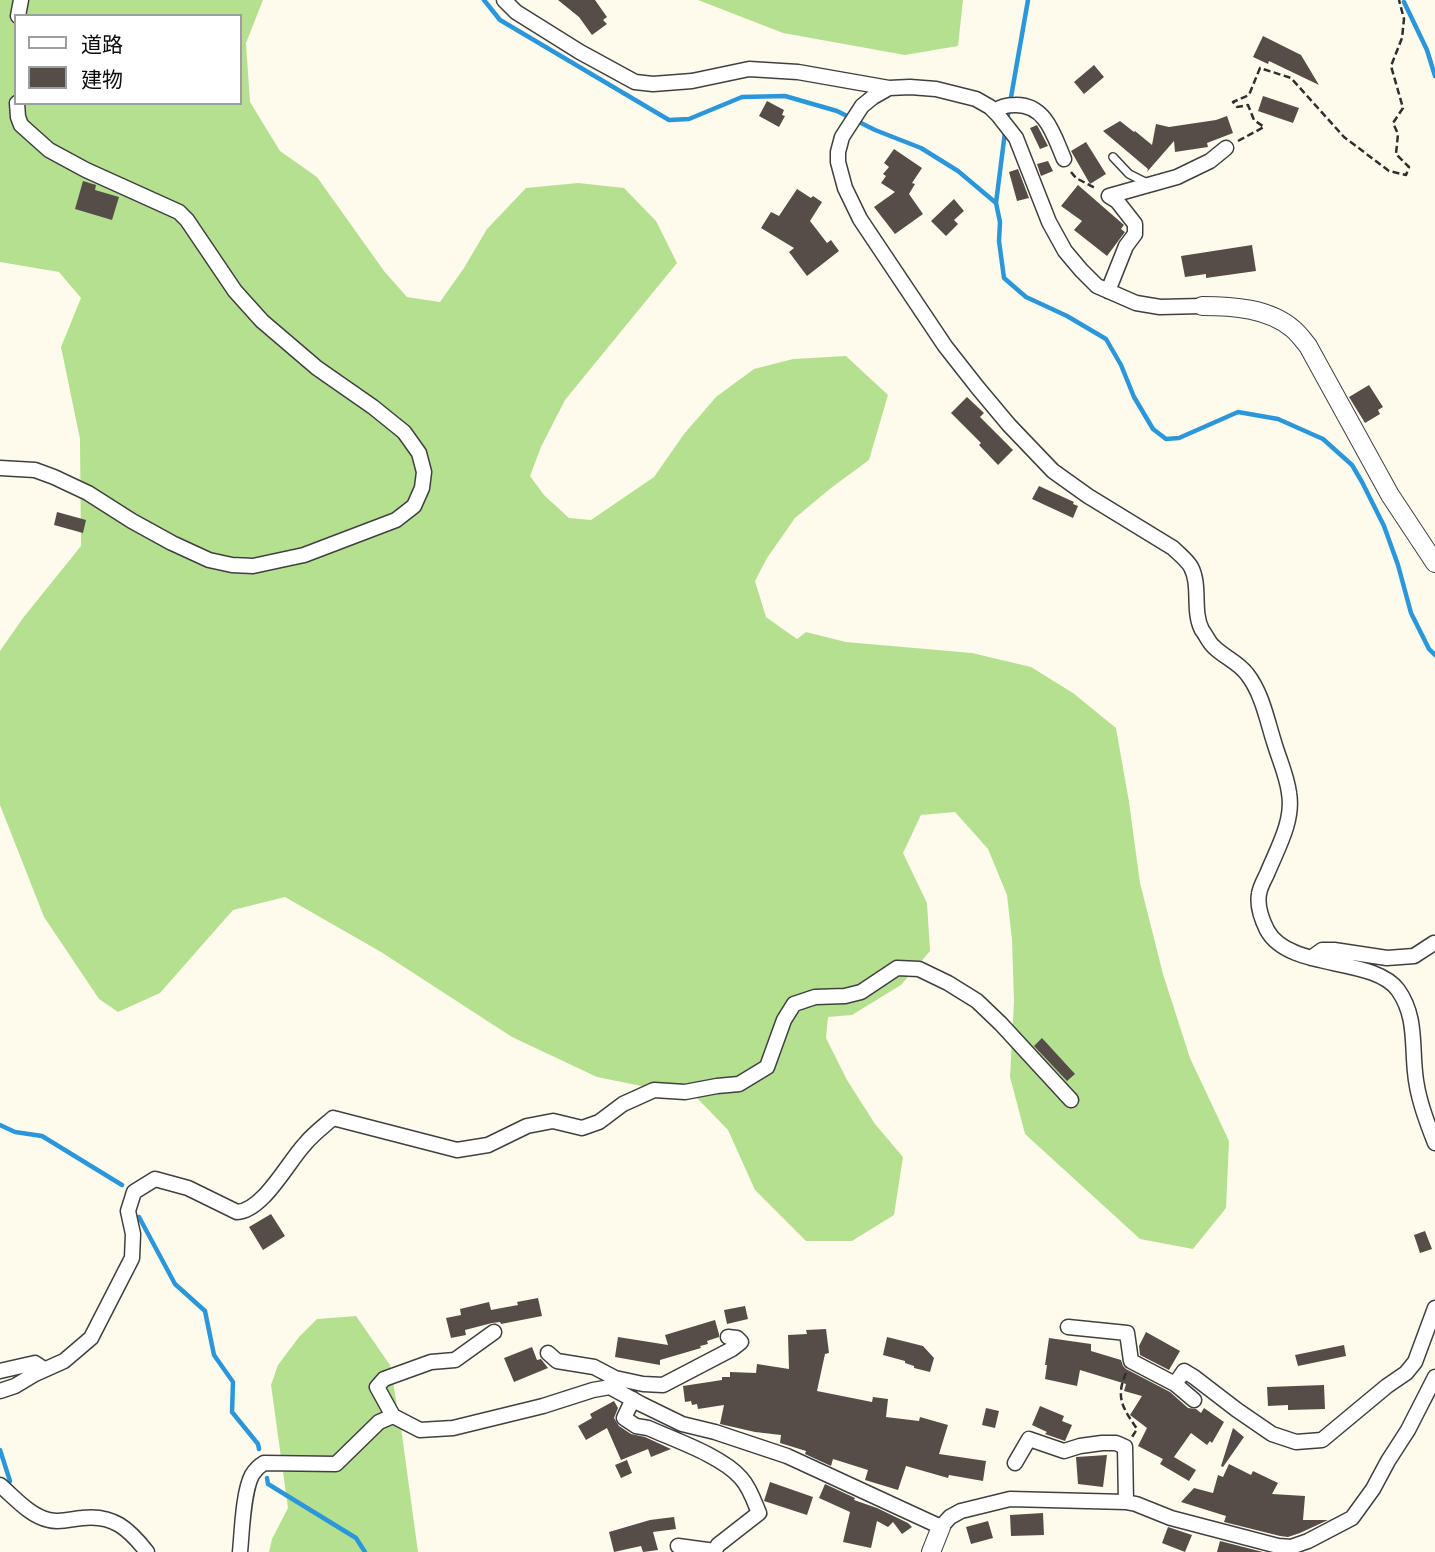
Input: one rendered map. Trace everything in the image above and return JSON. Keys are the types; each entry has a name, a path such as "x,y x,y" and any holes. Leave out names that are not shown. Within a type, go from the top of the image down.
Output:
{"street":[{"path":"504,0 516,12 635,82 653,84 692,81 749,69 798,72 889,88 936,89 1003,109 1027,105 1045,118 1065,159"},
{"path":"889,88 862,106 842,137 838,152 845,188 860,219 945,346 1009,425 1054,471 1088,496 1173,548 1191,567 1195,579 1200,626 1213,647 1238,664 1257,689 1290,795 1289,814 1282,836 1259,892 1259,905 1267,930 1276,942 1289,950 1384,978 1396,987 1405,1000 1412,1020 1415,1073 1424,1113 1435,1143"},
{"path":"0,468 35,470 54,477 88,493 172,543 209,560 253,566 304,555 396,520 414,506 422,488 424,471 419,453 404,432 317,368 262,321 235,291 179,212 86,170 50,150 21,125 17,105"},
{"path":"1003,109 1049,222 1065,251 1097,286 1136,303 1160,307 1229,306 1270,316 1292,328 1308,346 1390,495 1435,563"},
{"path":"1109,196 1177,177 1210,161 1227,148"},
{"path":"1108,291 1126,246 1135,234 1135,224 1117,201 1109,196"},
{"path":"1311,958 1322,950 1387,958 1415,956 1434,943"},
{"path":"0,1391 64,1361 91,1338 132,1258 133,1234 128,1211 134,1192 155,1179 188,1188 237,1213 244,1212 262,1199 305,1143 334,1118 457,1150 488,1145 527,1126 553,1121 582,1128 599,1122 623,1104 654,1090 685,1092 739,1084 767,1067 784,1020 794,1004 815,997 845,996 861,992 897,968 919,969 977,1001 1071,1100"},
{"path":"1175,1384 1184,1371 1272,1434 1296,1442 1322,1440 1406,1373 1415,1362 1435,1308"},
{"path":"1068,1327 1127,1333 1131,1361 1175,1384 1194,1399"},
{"path":"494,1332 456,1360 431,1363 384,1379 377,1388 393,1416 420,1430 453,1428 543,1406 612,1382 663,1385 741,1342 737,1338 727,1337"},
{"path":"548,1353 557,1361 594,1367 633,1399 682,1424 787,1456 941,1527"},
{"path":"0,1371 35,1363 44,1369"},
{"path":"931,1552 941,1527 950,1517 961,1511 1010,1499 1126,1502 1171,1518 1291,1547 1352,1518 1373,1489 1408,1430 1435,1377"},
{"path":"633,1399 624,1418 636,1426 648,1428 725,1464 741,1478 759,1513 718,1545 715,1552 678,1546"},
{"path":"240,1552 247,1492 257,1468 264,1463 336,1464 379,1422 393,1416"},
{"path":"1015,1463 1029,1439 1064,1451 1080,1446 1116,1443 1125,1447 1126,1502"},
{"path":"0,1485 27,1509 51,1521 87,1517 109,1520 133,1535 147,1552"}],"lane":[{"path":"1113,157 1129,174 1150,184"}],"path":[{"path":"1227,148 1264,127 1254,120 1248,105 1237,107 1233,102 1249,95 1260,68 1291,78 1344,137 1389,171 1406,175 1409,167 1396,154 1398,134 1393,123 1403,108 1391,66 1402,38 1404,19 1399,0"},
{"path":"1065,159 1076,178 1109,196"},
{"path":"1125,1447 1137,1429 1120,1399 1120,1387 1131,1361"}],"green space":[{"path":"0,0 263,0 246,43 250,102 280,151 317,177 384,271 407,297 440,302 487,229 526,188 578,183 624,188 656,221 677,263 565,400 541,447 530,476 544,495 569,518 591,520 654,477 684,434 716,397 754,369 793,359 846,356 888,395 869,460 795,518 767,558 755,581 766,617 797,639 806,632 846,642 972,653 1031,667 1073,693 1116,728 1140,883 1163,974 1190,1058 1229,1141 1226,1208 1193,1249 1140,1239 1025,1134 1010,1077 1014,1001 1007,895 988,849 955,812 921,815 903,853 927,903 930,951 901,985 852,1015 828,1017 826,1038 847,1080 875,1124 903,1157 894,1215 852,1241 806,1241 755,1190 728,1130 696,1097 597,1077 512,1037 381,952 285,897 233,910 160,993 118,1012 99,999 44,917 0,805 0,651 81,546 80,439 61,347 81,298 59,272 0,262"},
{"path":"698,0 963,0 958,46 905,55 783,33"},
{"path":"356,1316 390,1365 418,1552 269,1552 272,1539 288,1508 271,1385 278,1365 317,1319"}],"building":[{"path":"558,0 595,0 607,17 603,20 607,24 592,35 579,17"},
{"path":"1263,36 1301,55 1319,85 1269,61 1268,64 1253,57"},
{"path":"1094,65 1104,77 1084,94 1074,82"},
{"path":"1263,96 1299,108 1293,123 1258,111"},
{"path":"767,101 784,110 782,115 785,116 779,127 759,116"},
{"path":"1227,116 1233,133 1207,143 1208,147 1175,152 1174,141 1147,172 1148,169 1103,131 1120,121 1152,145 1156,124 1169,127"},
{"path":"1037,125 1048,146 1040,149 1030,128"},
{"path":"1086,142 1106,174 1090,184 1071,151"},
{"path":"894,149 922,168 912,183 915,184 909,194 923,214 895,234 874,207 895,192 881,183 886,176 883,174 889,167 884,163"},
{"path":"1048,161 1053,171 1041,176 1037,164"},
{"path":"1018,169 1029,198 1017,201 1009,172"},
{"path":"83,181 96,185 95,190 119,197 112,220 75,209"},
{"path":"1078,185 1124,225 1121,229 1125,232 1107,256 1074,230 1082,221 1061,206"},
{"path":"797,189 822,202 810,221 827,243 831,240 839,251 807,276 789,252 794,248 761,228 771,212 779,216"},
{"path":"954,199 964,211 954,220 958,224 946,236 931,221"},
{"path":"1252,245 1256,271 1206,278 1206,274 1185,277 1181,256"},
{"path":"1369,385 1383,407 1378,410 1380,414 1365,423 1349,397"},
{"path":"967,397 984,413 980,417 1013,450 998,465 979,445 981,443 951,413"},
{"path":"1039,486 1074,502 1073,504 1078,506 1073,518 1032,499"},
{"path":"57,512 86,520 83,533 54,525"},
{"path":"1042,1038 1075,1074 1067,1081 1034,1046"},
{"path":"271,1214 285,1236 263,1250 249,1227"},
{"path":"1425,1231 1432,1249 1420,1253 1414,1235"},
{"path":"538,1298 542,1316 501,1324 492,1323 465,1330 466,1335 451,1338 446,1318 461,1315 460,1309 489,1302 491,1310"},
{"path":"745,1306 748,1319 727,1324 724,1310"},
{"path":"715,1320 719,1337 707,1341 708,1344 700,1346 701,1348 660,1360 660,1365 615,1357 618,1337 668,1345 665,1335"},
{"path":"826,1329 829,1353 825,1354 817,1391 872,1402 873,1397 888,1399 886,1417 919,1421 920,1417 948,1425 939,1454 986,1461 983,1481 949,1475 948,1478 906,1466 898,1490 865,1480 868,1470 833,1459 831,1466 805,1454 806,1451 780,1443 781,1435 720,1424 724,1405 698,1409 697,1404 685,1402 683,1386 722,1380 722,1377 730,1377 730,1372 756,1373 757,1364 789,1369 788,1335 807,1334 806,1330"},
{"path":"1146,1332 1180,1351 1169,1370 1140,1355 1139,1346"},
{"path":"887,1337 923,1346 934,1358 930,1372 883,1355"},
{"path":"1049,1338 1091,1344 1091,1351 1121,1360 1126,1369 1170,1392 1188,1408 1201,1413 1204,1408 1224,1422 1212,1443 1210,1441 1207,1445 1191,1433 1174,1457 1196,1470 1189,1481 1160,1464 1163,1459 1138,1446 1147,1428 1130,1415 1142,1396 1124,1391 1126,1384 1080,1370 1077,1386 1045,1379"},
{"path":"1344,1345 1346,1356 1298,1366 1295,1355"},
{"path":"532,1347 537,1360 541,1359 548,1368 514,1382 504,1358"},
{"path":"1324,1385 1325,1409 1288,1410 1288,1405 1268,1406 1267,1387"},
{"path":"614,1401 618,1408 614,1418 619,1426 631,1434 645,1437 671,1449 651,1457 648,1449 621,1460 607,1428 586,1440 578,1426 592,1418 590,1414"},
{"path":"1040,1406 1064,1416 1062,1421 1072,1425 1065,1441 1045,1434 1047,1432 1032,1425"},
{"path":"986,1408 999,1411 995,1428 982,1425"},
{"path":"1233,1428 1244,1437 1223,1467 1221,1466"},
{"path":"1107,1455 1103,1487 1078,1484 1076,1457"},
{"path":"627,1460 632,1473 621,1478 615,1465"},
{"path":"1229,1464 1251,1475 1253,1471 1278,1483 1272,1494 1305,1496 1303,1520 1328,1520 1288,1537 1224,1522 1226,1516 1181,1502 1194,1488 1213,1493 1218,1475 1223,1477"},
{"path":"770,1482 813,1497 807,1515 764,1501"},
{"path":"825,1484 912,1527 902,1534 893,1522 888,1527 877,1521 871,1548 843,1542 850,1512 819,1498"},
{"path":"1043,1513 1044,1535 1011,1536 1010,1515"},
{"path":"674,1517 676,1529 653,1532 658,1550 643,1552 641,1546 614,1552 609,1532 650,1520"},
{"path":"988,1521 993,1538 971,1544 966,1527"},
{"path":"1168,1527 1192,1535 1185,1552 1162,1543"},
{"path":"1220,1541 1263,1552 1217,1552"}],"waterway":[{"path":"484,0 500,20 669,120 689,119 742,97 785,96 837,111 921,148 958,171 996,203 1004,278 1026,297 1067,316 1106,339 1153,429 1166,439 1179,438 1238,412 1278,419 1323,439 1352,465 1384,526 1411,613 1429,649 1435,655"},
{"path":"1007,120 1028,0"},
{"path":"1404,2 1427,50 1435,76"},
{"path":"996,203 1005,132"},
{"path":"0,1125 15,1132 42,1136 122,1185"},
{"path":"139,1217 175,1284 205,1311 214,1355 233,1382 232,1412 258,1444 259,1449"},
{"path":"0,1450 10,1481"},
{"path":"267,1478 268,1484 356,1538 365,1552"}]}
